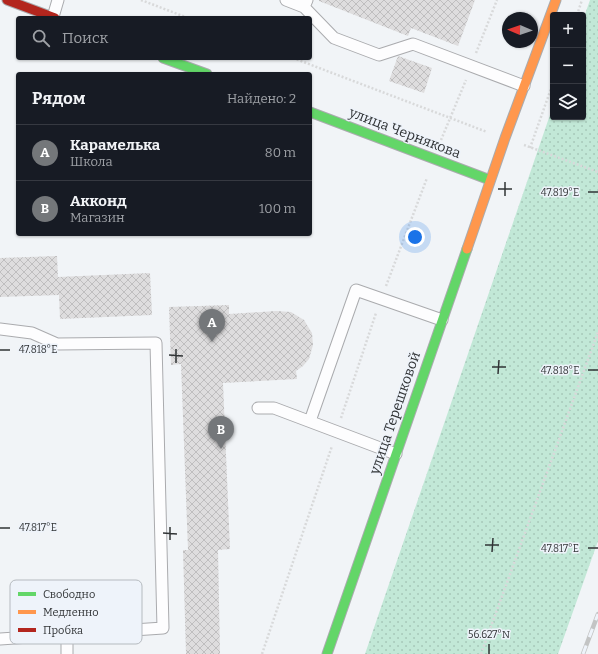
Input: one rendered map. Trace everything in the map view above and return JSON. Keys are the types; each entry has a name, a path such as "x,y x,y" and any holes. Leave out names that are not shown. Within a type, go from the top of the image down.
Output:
{"main road":[{"path":"7,0 49,16"},
{"name":"улица Терешковой","path":"327,654 490,180 556,0"},
{"path":"168,60 201,72"},
{"name":"улица Чернякова","path":"312,113 490,180"}],"lane":[{"path":"54,16 58,0"},
{"path":"286,0 305,3 334,38 379,56 413,44 524,86"},
{"path":"310,421 356,290 442,320"},
{"path":"0,329 32,333 57,344 156,343 163,628 142,629"},
{"path":"258,408 274,408 396,454"},
{"path":"0,639 10,638"}],"path":[{"path":"140,0 183,16"},
{"path":"578,12 582,0"},
{"path":"298,60 530,148 598,172"},
{"path":"530,148 553,84"},
{"path":"262,654 381,299 450,118"},
{"path":"481,654 598,332"}],"green space":[{"path":"590,0 598,0 598,541 558,654 365,654 550,115 550,120 586,120 586,12"}],"building":[{"path":"319,0 475,0 458,46 411,28 408,36"},
{"path":"398,56 432,68 424,93 389,81"},
{"path":"57,256 58,277 150,273 152,315 60,319 59,295 0,297 0,258"},
{"path":"229,305 229,314 276,311 291,312 304,320 312,333 313,345 309,359 296,371 297,379 223,383 230,549 218,550 220,654 186,654 183,550 188,550 181,364 171,365 169,307"}],"railway":[{"path":"583,654 598,614"}],"traffic: fast":[{"path":"168,60 202,72"},
{"path":"312,113 490,180"},
{"path":"327,654 467,249"}],"traffic: slow":[{"path":"467,249 505,138 556,0"}],"traffic: jam":[{"path":"7,0 50,16"}],"place":[{"name":"Карамелька","path":"212,342"},
{"name":"Акконд","path":"221,449"}]}
